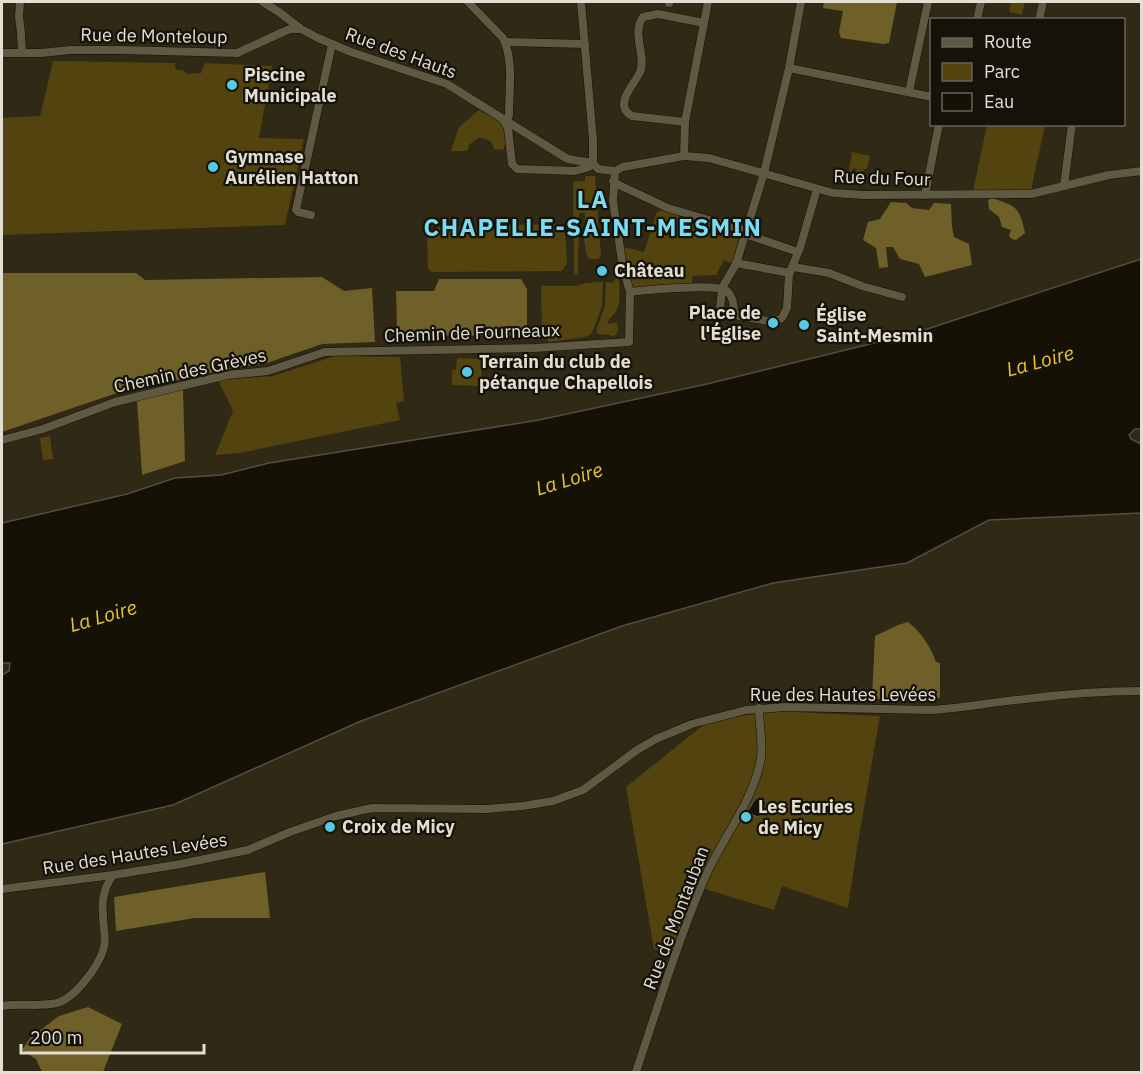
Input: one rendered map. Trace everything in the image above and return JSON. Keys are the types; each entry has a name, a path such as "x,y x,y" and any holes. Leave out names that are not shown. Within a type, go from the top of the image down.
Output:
{"street":[{"path":"20,2 22,52"},
{"name":"Rue des Hauts","path":"263,2 301,29 351,52 447,84 571,160 593,163"},
{"path":"468,2 505,42 509,57 509,115 505,120 510,138 512,164 517,169 575,171 585,169 593,163"},
{"path":"581,2 593,163 598,169 615,171 613,201 623,268 630,292 673,288 722,288 730,294 736,315 779,321 786,313 791,271 817,189"},
{"path":"684,156 685,122 708,2"},
{"path":"720,310 722,288 736,263 764,173 789,68 801,2"},
{"path":"909,92 928,2"},
{"path":"977,18 981,2"},
{"path":"1039,18 1043,2"},
{"path":"685,122 632,116 625,110 624,97 641,70 638,26 643,17 658,14 704,23"},
{"name":"Rue de Monteloup","path":"2,53 121,50 237,53 290,29 301,29"},
{"path":"505,42 585,44"},
{"path":"311,215 296,210 332,44"},
{"path":"789,68 930,97"},
{"path":"925,195 939,126"},
{"path":"1064,186 1072,126"},
{"path":"510,138 513,131 519,129"},
{"name":"Rue du Four","path":"615,171 623,167 684,156 709,158 817,189 848,195 1031,194 1108,175 1142,171"},
{"path":"613,181 668,208 798,251"},
{"path":"736,263 791,271 829,273 862,286 902,297"},
{"name":"Chemin de Fourneaux","path":"317,354 535,348 629,342 630,292"},
{"name":"Chemin des Grèves","path":"2,440 43,429 115,402 227,375 268,371 317,354"},
{"name":"Rue des Hautes Levées","path":"2,888 113,875 248,850 336,816 372,808 487,809 553,801 583,790 637,750 656,739 692,724 746,710 759,708 953,709 1026,699 1142,691"},
{"name":"Rue de Montauban","path":"636,1072 702,882 714,857 737,821 755,783 761,756 759,708"},
{"path":"2,1006 57,1003 68,999 78,990 93,969 104,947 103,896 113,875"}],"green space":[{"path":"1011,2 1025,2 1022,15 1009,12"},
{"path":"53,61 175,63 176,70 182,70 188,74 201,73 205,63 272,66 259,138 304,139 285,225 2,235 2,118 40,116"},
{"path":"479,110 500,122 504,133 504,150 494,149 489,140 478,138 470,144 467,151 451,151 459,127"},
{"path":"987,126 1045,126 1031,190 973,191"},
{"path":"852,152 870,156 867,169 864,169 862,173 856,172 857,169 853,168 851,173 849,172"},
{"path":"585,176 595,176 601,256 598,259 590,259 587,256 584,240 585,213 579,213 578,275 574,275 573,182 585,181"},
{"path":"663,210 714,223 714,228 739,239 732,263 724,260 716,275 693,276 691,285 631,287 624,247 644,252 657,212"},
{"path":"560,224 565,228 567,264 562,271 431,272 428,268 427,239 429,234 439,227 464,226 474,229 494,229 503,225"},
{"path":"616,278 619,279 619,301 608,324 617,322 618,331 614,337 597,334 605,306 606,282 613,283"},
{"path":"603,282 602,306 592,333 586,337 548,342 548,335 542,334 541,286 576,286"},
{"path":"335,356 400,357 404,401 396,403 400,420 240,453 215,455 233,411 218,380 273,376"},
{"name":"Terrain du club de pétanque Chapellois","path":"457,358 483,359 480,386 452,385 452,370 456,370"},
{"path":"50,436 53,459 43,460 40,438"},
{"name":"Les Ecuries de Micy","path":"771,711 880,716 848,908 782,886 774,910 699,887 674,956 654,949 626,787 707,722"}],"shaded area":[{"path":"824,2 897,2 889,43 841,38 839,32 843,11 823,8"},
{"path":"992,198 1007,203 1019,213 1025,233 1016,240 1009,236 1011,230 1002,227 999,217 989,209 988,200"},
{"path":"891,202 906,203 912,208 929,210 934,203 951,204 954,237 969,244 972,265 925,277 919,264 900,259 893,247 886,247 888,267 879,268 876,248 863,240 868,222 880,219"},
{"path":"2,273 136,273 145,280 322,277 344,291 372,288 375,342 322,344 267,363 217,371 114,394 2,432"},
{"path":"439,279 521,279 527,289 527,329 522,336 403,335 397,328 396,291 434,291"},
{"path":"183,389 185,461 142,475 137,401"},
{"path":"908,622 925,640 936,662 940,663 940,698 885,700 872,698 875,636"},
{"path":"265,872 270,918 195,918 116,931 114,897"},
{"path":"88,1007 122,1024 103,1072 42,1072 36,1059 22,1050 30,1038 59,1016"}],"water":[{"name":"La Loire","path":"1141,259 1141,429 1135,429 1129,435 1131,439 1141,444 1141,513 989,520 907,563 773,583 622,626 361,721 173,805 2,844 2,675 9,671 10,663 2,663 2,523 127,494 175,478 221,475 269,463 539,420 707,384 915,333"},
{"path":"757,798 766,804 760,816 757,817 747,812"}],"place":[{"name":"Piscine Municipale","path":"232,85"},
{"name":"Gymnase Aurélien Hatton","path":"213,167"},
{"name":"Château","path":"602,271"},
{"name":"Place de l'Église","path":"773,323"},
{"name":"Église Saint-Mesmin","path":"804,325"},
{"name":"Terrain du club de pétanque Chapellois","path":"467,372"},
{"name":"Les Ecuries de Micy","path":"746,817"},
{"name":"Croix de Micy","path":"330,827"}],"district":[{"name":"LA CHAPELLE-SAINT-MESMIN","path":"593,214"}]}
